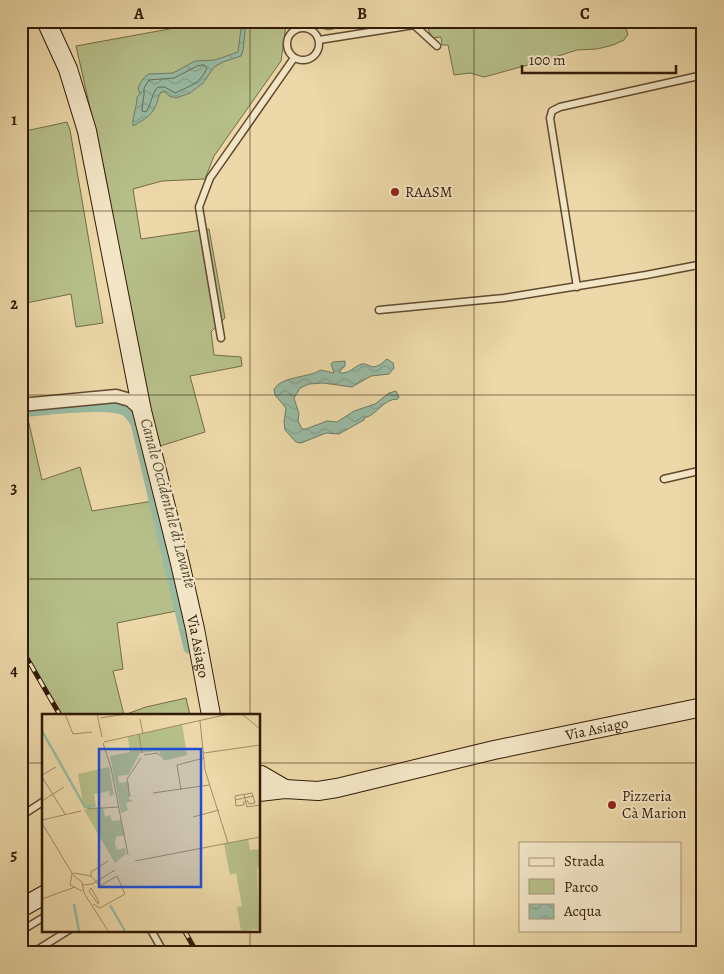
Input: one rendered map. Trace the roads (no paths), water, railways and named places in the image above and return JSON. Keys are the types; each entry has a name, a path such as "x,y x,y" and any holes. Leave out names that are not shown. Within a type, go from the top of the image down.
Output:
{"main road":[{"name":"Via Asiago","path":"46,21 68,69 87,131 142,410 179,559 212,714"},
{"name":"Via Asiago","path":"260,780 285,789 318,790 337,788 494,750 703,707"},
{"path":"21,908 42,896"}],"street":[{"path":"116,396 132,387 136,381"},
{"path":"21,405 116,396 130,400 142,410"}],"lane":[{"path":"302,25 313,31 319,40 320,46 315,56 305,60 294,58 288,50 288,40 294,31 302,25"},
{"path":"319,40 414,25 437,46"},
{"path":"222,338 199,207 210,178 294,58"},
{"path":"577,286 550,118 552,111 703,75"},
{"path":"379,310 504,298 703,264"},
{"path":"664,479 703,470"},
{"path":"21,816 42,802"},
{"path":"21,931 42,918"},
{"path":"32,953 66,932"},
{"path":"152,932 164,953"}],"water":[{"path":"242,21 246,21 241,56 214,67 203,83 190,93 176,98 169,96 166,92 161,92 151,113 133,126 137,97 140,94 138,88 145,77 149,74 173,73 195,61 215,60 238,52"},
{"path":"387,359 393,363 394,368 389,374 371,376 352,387 323,383 309,384 300,388 294,398 299,414 298,421 302,429 306,429 327,421 337,422 354,411 375,404 389,393 396,391 398,399 384,404 373,414 364,418 364,420 339,434 326,433 301,443 296,442 285,430 286,408 275,395 274,389 278,385 289,379 309,375 321,370 334,373 331,364 333,362 345,361 345,366 340,371 340,373 343,373 362,364 375,367"}],"waterway":[{"name":"Canale Occidentale di Levante","path":"21,412 92,406 118,408 126,411 132,417 136,423 189,648"}],"railway":[{"path":"21,648 59,714"},
{"path":"185,932 197,953"}],"place":[{"name":"RAASM","path":"395,192"},
{"name":"Pizzeria Cà Marion","path":"612,805"}]}
